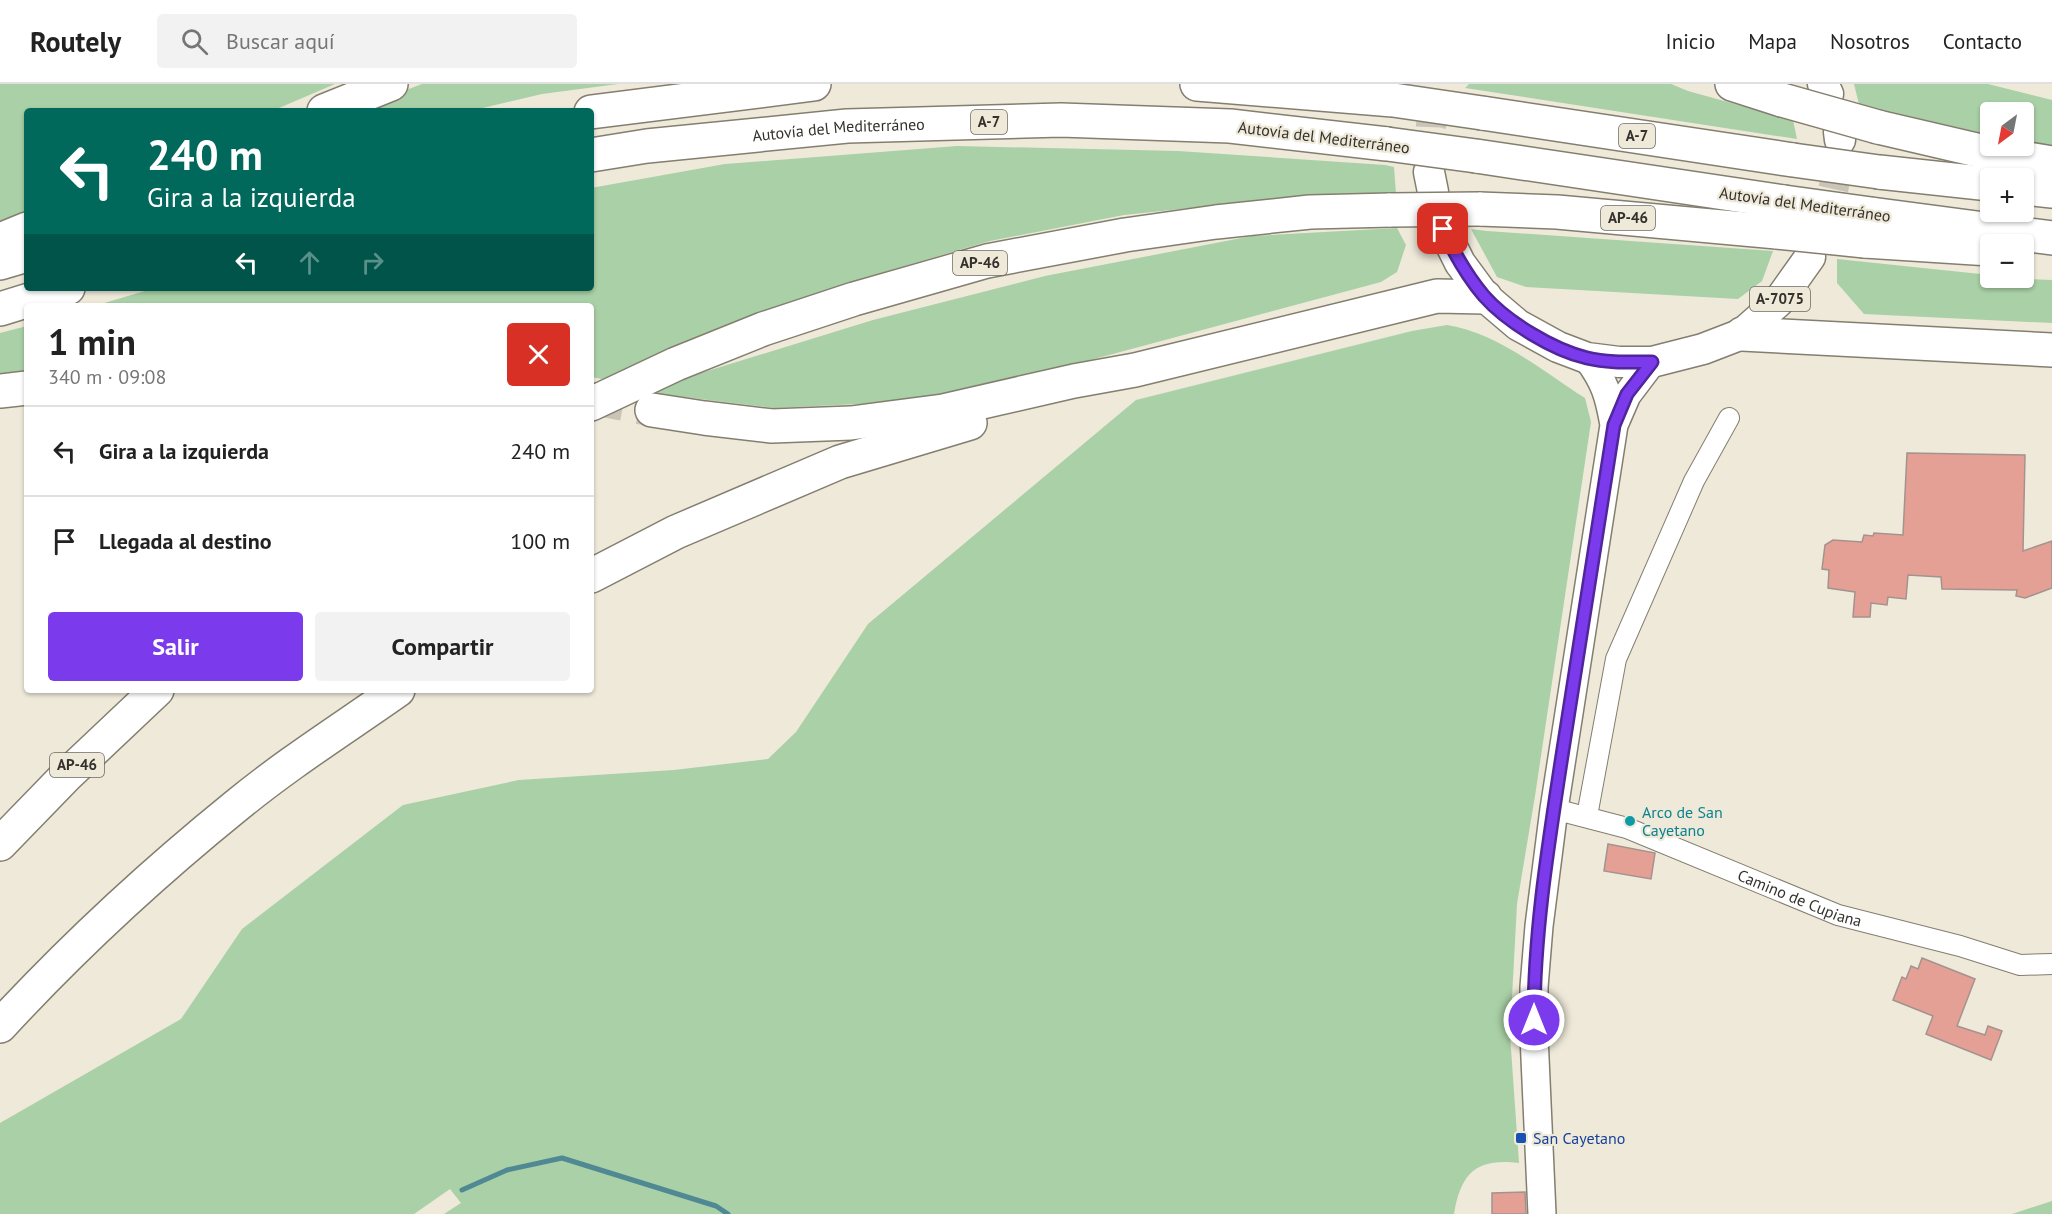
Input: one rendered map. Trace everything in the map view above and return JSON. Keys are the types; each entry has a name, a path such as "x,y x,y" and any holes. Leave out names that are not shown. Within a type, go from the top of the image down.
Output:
{"highway":[{"path":"331,108 391,84"},
{"path":"594,112 814,84"},
{"name":"A-7","path":"1197,84 1393,100 1793,160 1980,183"},
{"path":"1732,84 1878,127 1981,151 2052,163"},
{"name":"Autovía del Mediterráneo","path":"594,155 647,146 847,126 1061,120 1230,126 1476,156 1780,217 1868,228 2052,238"},
{"path":"2034,189 2052,191"},
{"name":"AP-46","path":"594,403 676,363 763,329 854,299 987,261 1125,235 1310,212 1479,209 1613,217 1780,217"},
{"path":"1868,228 1980,247"},
{"path":"0,240 24,230"},
{"path":"2034,251 2052,252"},
{"path":"0,264 24,256"},
{"path":"0,309 58,291"},
{"path":"652,410 772,426 851,423 943,411 1074,381 1135,370 1437,296 1485,297"},
{"path":"1742,334 2052,350"},
{"path":"594,574 676,532 840,462 1061,395 1135,370"},
{"path":"0,392 24,388"},
{"name":"AP-46","path":"0,844 66,776 155,693"},
{"path":"0,1026 46,976 133,894 237,805 394,693"}],"main road":[{"name":"A-7075","path":"1443,229 1460,263 1485,297 1518,325 1558,347 1587,358 1619,362 1652,362 1703,349 1742,334 1778,302 1810,257"},
{"path":"1587,358 1596,370 1609,397 1614,425"},
{"path":"1542,1214 1534,987 1539,926 1554,809 1614,425 1627,394 1652,362"}],"street":[{"path":"1587,816 1616,658 1694,481 1729,418"},
{"name":"Camino de Cupiana","path":"1554,809 1627,828 1838,915 1960,946 2020,965 2052,964"}],"green space":[{"path":"0,84 335,84 279,108 24,108 24,212 0,221"},
{"path":"422,84 618,84 542,94 483,108 359,108"},
{"path":"1469,84 1671,84 1688,91 1793,120 1797,139 1465,88"},
{"path":"1854,84 1988,84 2052,100 2052,146 2034,143 2034,102 1980,102 1980,133 1859,104"},
{"path":"957,146 1178,151 1385,165 1394,167 1396,194 1284,198 1124,215 990,241 863,278 602,379 594,378 594,303 104,303 145,291 594,291 594,187 725,164"},
{"path":"1397,228 1406,245 1397,272 1381,282 941,400 775,408 651,393 688,377 873,320 1045,276 1252,236"},
{"path":"1471,229 1773,251 1762,281 1738,299 1526,287 1497,277"},
{"path":"1837,259 1980,274 1980,288 2034,288 2034,279 2052,280 2052,323 1864,314 1837,283"},
{"path":"1447,325 1465,329 1501,344 1585,398 1591,422 1517,904 1510,1035 1519,1163 1492,1163 1473,1171 1461,1188 1454,1214 444,1214 461,1203 450,1189 414,1214 0,1214 0,1123 181,1019 242,929 403,805 519,780 674,770 768,759 796,732 868,624 1136,400 1412,331"},
{"path":"24,327 24,372 0,376 0,333"},
{"path":"2052,1201 2052,1214 2012,1214"}],"building":[{"path":"1907,453 2025,455 2023,551 2052,541 2052,588 2025,598 2016,596 2017,590 1942,589 1941,577 1908,575 1906,599 1888,597 1887,605 1871,603 1870,617 1853,617 1855,592 1828,588 1829,570 1822,569 1825,545 1833,540 1862,542 1864,535 1873,536 1874,533 1903,535"},
{"path":"1608,844 1655,853 1651,879 1604,871"},
{"path":"1922,958 1975,979 1957,1026 1985,1035 1988,1026 2002,1031 1991,1060 1926,1034 1933,1016 1893,1000 1902,977 1906,979 1911,966 1918,969"},
{"path":"1525,1192 1526,1214 1492,1214 1492,1193"}],"waterway":[{"path":"462,1190 507,1170 562,1158 716,1206 728,1214"}],"tunnel":[{"path":"1429,172 1431,125 1442,84"},
{"path":"1820,232 1834,187 1840,141"},
{"path":"594,399 652,410"}],"place":[{"name":"Arco de San Cayetano","path":"1630,821"},
{"name":"San Cayetano","path":"1521,1138"}],"route":[{"path":"1443,229 1460,263 1485,297 1518,325 1558,347 1587,358 1619,362 1652,362 1627,394 1614,425 1554,809 1539,926 1534,1020"}]}
